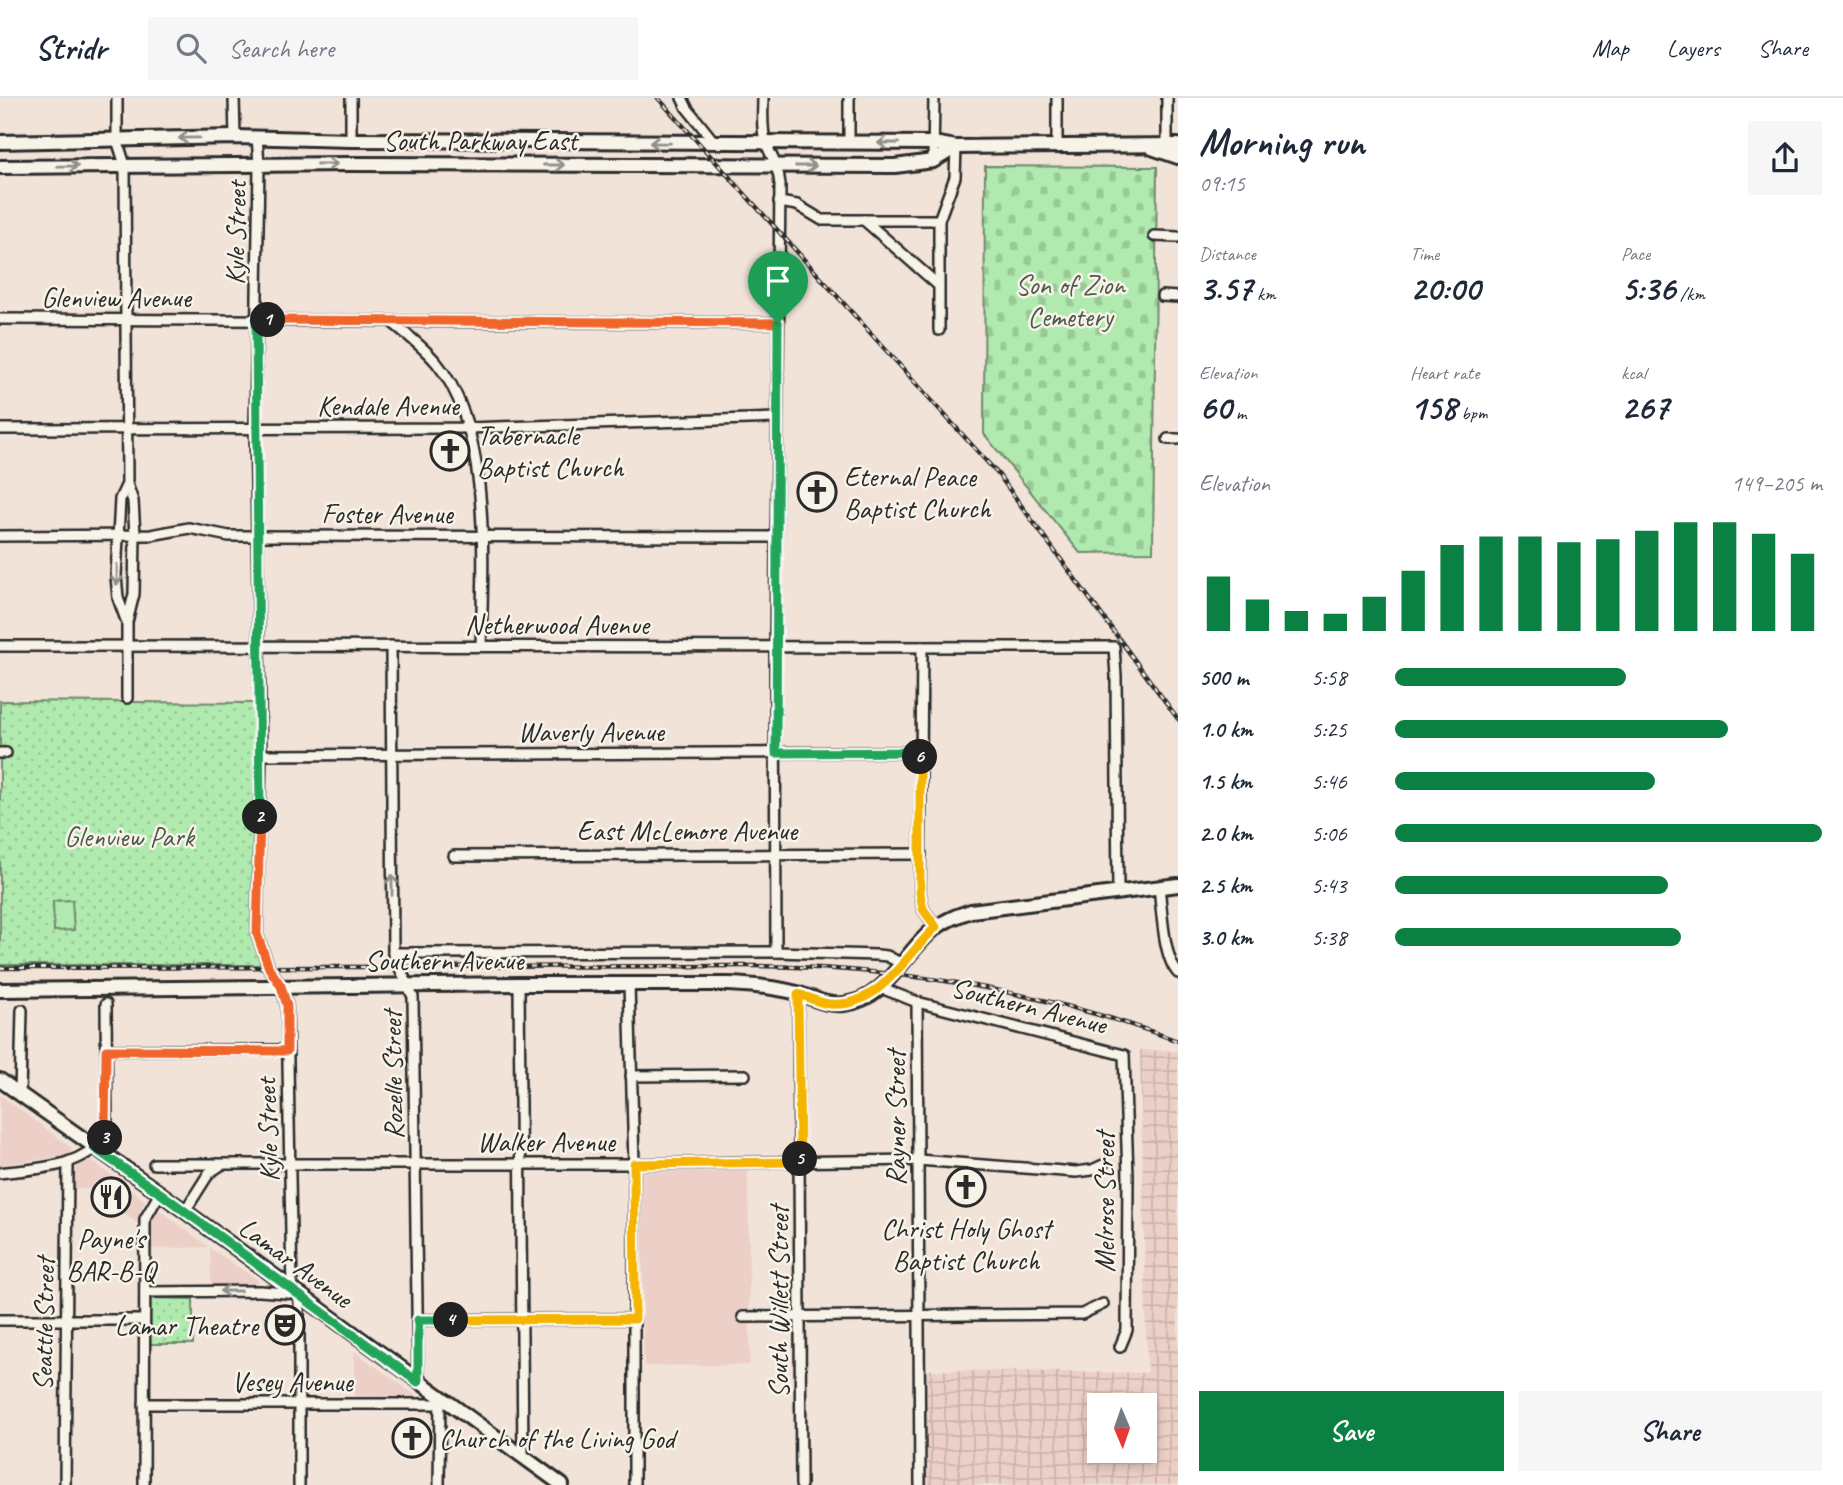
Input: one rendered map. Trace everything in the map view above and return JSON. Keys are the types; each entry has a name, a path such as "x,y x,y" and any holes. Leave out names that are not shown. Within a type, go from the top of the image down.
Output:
{"main road":[{"name":"South Parkway East","path":"0,142 235,137 933,143 956,147 1126,144 1173,150"},
{"name":"South Parkway East","path":"0,167 259,164 895,166 933,162 956,147"},
{"path":"902,964 936,927 971,911 1178,885"},
{"name":"Southern Avenue","path":"0,990 519,984 762,985 827,1004 844,1004 863,999 881,988 902,964"},
{"name":"Lamar Avenue","path":"0,1080 295,1291 440,1401 562,1485"}],"street":[{"path":"117,98 117,139 125,165 127,484 133,501 135,535 134,594 127,622 127,698"},
{"path":"234,98 235,137"},
{"path":"351,98 351,140"},
{"path":"682,98 715,143"},
{"path":"763,98 766,142 779,166 775,647 776,952"},
{"path":"849,98 849,143"},
{"path":"933,162 934,98"},
{"path":"1057,98 1057,145"},
{"path":"1167,98 1173,150"},
{"name":"Kyle Street","path":"257,138 256,427 261,755 257,934 269,968 281,986 287,1006 299,1485"},
{"path":"939,330 939,220 955,177 956,147"},
{"path":"779,202 797,205 822,220 939,220"},
{"path":"863,220 937,284"},
{"path":"1154,236 1178,237"},
{"path":"1162,296 1178,297"},
{"name":"Glenview Avenue","path":"0,319 778,323"},
{"path":"393,322 437,363 458,397 467,428 480,484 484,536 481,646"},
{"name":"Kendale Avenue","path":"0,429 467,428 777,418"},
{"path":"127,484 120,499 116,576 118,598 127,622"},
{"name":"Foster Avenue","path":"0,536 151,535 188,528 229,536 776,537"},
{"name":"Netherwood Avenue","path":"0,646 1114,647 1118,891"},
{"name":"Rozelle Street","path":"391,646 393,953 413,997 418,1382"},
{"path":"922,647 920,893 923,909 936,927"},
{"name":"Waverly Avenue","path":"261,755 920,752"},
{"name":"East McLemore Avenue","path":"454,856 920,854"},
{"path":"1159,887 1168,953 1172,967 1178,972"},
{"name":"Southern Avenue","path":"393,953 776,952 877,955 887,956 902,964"},
{"path":"519,984 523,1457"},
{"path":"629,984 634,1164 634,1485"},
{"name":"Southern Avenue","path":"881,988 917,1002 1124,1055"},
{"name":"South Willett Street","path":"798,994 801,1485"},
{"name":"Rayner Street","path":"917,1002 920,1485"},
{"path":"0,1172 68,1164 94,1148 107,1136 106,1004"},
{"path":"20,1095 22,1010"},
{"path":"106,1050 287,1051"},
{"name":"Melrose Street","path":"1120,1347 1126,1330 1128,1176 1124,1055"},
{"path":"631,1076 745,1074"},
{"name":"Walker Avenue","path":"154,1164 634,1164 918,1160 1076,1172 1104,1165"},
{"name":"Seattle Street","path":"65,1485 68,1164"},
{"path":"185,1211 209,1173 222,1164"},
{"path":"144,1485 145,1219 160,1193"},
{"path":"145,1292 295,1291"},
{"path":"743,1317 1082,1314 1103,1304"},
{"path":"418,1320 635,1319"},
{"path":"0,1320 144,1320"},
{"path":"439,1485 440,1401"},
{"name":"Vesey Avenue","path":"144,1404 440,1401"}],"shaded area":[{"path":"1140,1050 1178,1051 1178,1485 927,1485 927,1370 1147,1373"},
{"path":"0,1095 72,1148 71,1152 65,1156 0,1165"},
{"path":"83,1161 95,1163 145,1200 138,1224 90,1189 73,1189 74,1170"},
{"path":"748,1170 750,1365 644,1366 640,1172"},
{"path":"158,1210 209,1247 151,1249 150,1221"},
{"path":"210,1248 258,1280 258,1285 211,1285"},
{"path":"354,1351 417,1396 354,1396"}],"green space":[{"name":"Son of Zion Cemetery","path":"985,166 1157,167 1153,552 1080,553 984,434"},
{"name":"Glenview Park","path":"0,701 255,703 260,965 0,965"},
{"path":"72,900 74,930 54,931 53,901"},
{"path":"147,1298 193,1299 193,1344 148,1344"}],"railway":[{"path":"658,98 998,474 1178,719"},
{"path":"0,968 808,967 916,977 1022,995 1126,1023 1178,1041"}],"place":[{"name":"Tabernacle Baptist Church","path":"450,451"},
{"name":"Eternal Peace Baptist Church","path":"817,492"},
{"name":"Christ Holy Ghost Baptist Church","path":"966,1187"},
{"name":"Payne's BAR-B-Q","path":"111,1197"},
{"name":"Lamar Theatre","path":"285,1325"},
{"name":"Church of the Living God","path":"412,1438"}],"route":[{"path":"256,320 778,323 776,753 920,752 920,893 923,909 936,927 881,988 863,999 844,1004 827,1004 798,994 800,1162 634,1164 635,1319 418,1320 418,1382 160,1193 94,1148 107,1136 106,1050 287,1051 287,1006 281,986 269,968 257,934 261,755 256,320"}]}
